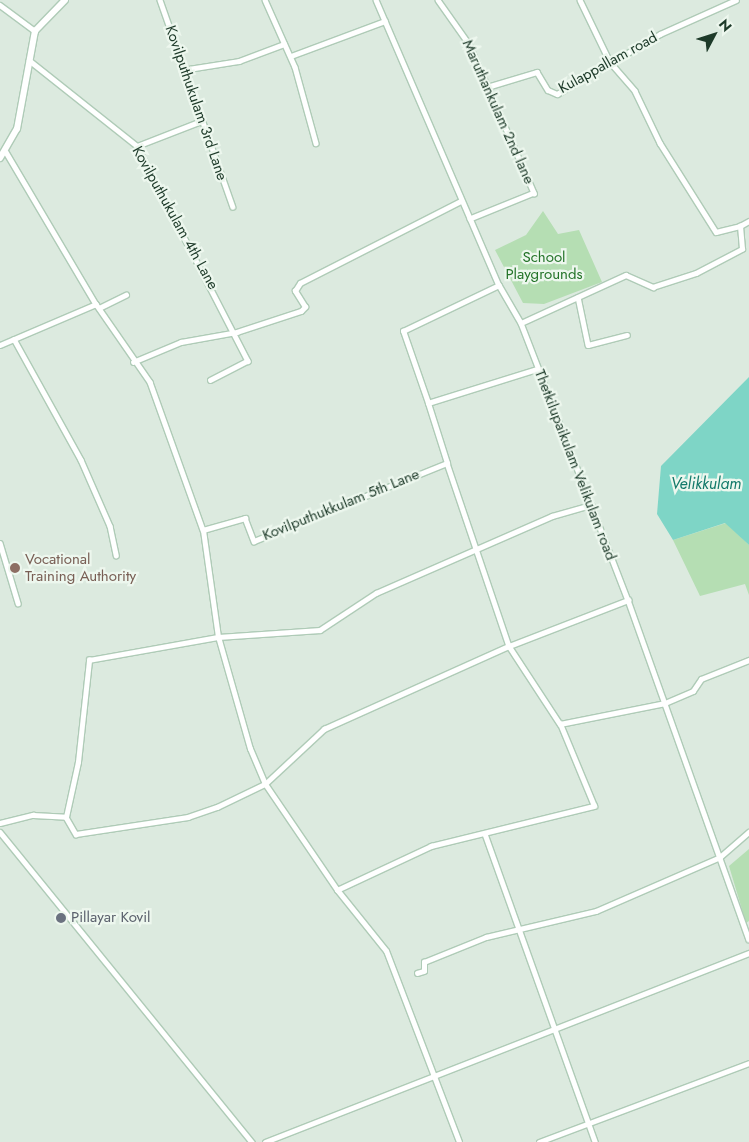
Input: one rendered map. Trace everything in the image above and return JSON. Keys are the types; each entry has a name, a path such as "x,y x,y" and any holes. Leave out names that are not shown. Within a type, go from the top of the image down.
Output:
{"street":[{"path":"0,158 6,152 16,129 34,31 65,0"},
{"name":"Kovilputhukulam 3rd Lane","path":"160,0 199,122 233,207"},
{"path":"265,0 291,56 316,144"},
{"name":"Thetkilupaikulam Velikulam road","path":"376,0 461,201 499,285 521,323 537,369 628,600 749,939"},
{"name":"Maruthankulam 2nd lane","path":"438,0 469,44 534,193 470,219"},
{"path":"580,0 610,62 635,91 660,144 716,232 740,226 749,221"},
{"name":"Kulappallam road","path":"487,87 538,72 548,90 557,94 610,62 736,0"},
{"path":"0,5 34,31"},
{"path":"291,56 385,21"},
{"path":"182,70 239,61 284,44"},
{"name":"Kovilputhukulam 4th Lane","path":"28,60 137,146 237,332 248,361 211,380"},
{"path":"137,146 199,122"},
{"path":"6,152 133,362 150,382 203,530 218,638 250,749 265,784 337,890 386,952 433,1079 459,1142"},
{"path":"133,362 181,342 237,332 302,311 305,307 295,292 300,283 461,201"},
{"path":"521,323 626,275 653,287 696,273 742,249 740,226"},
{"path":"337,890 431,846 594,806 560,724 510,646 476,551 403,331 499,285"},
{"path":"0,345 126,295"},
{"path":"578,297 588,345 627,335"},
{"path":"14,339 81,460 110,526 116,555"},
{"path":"428,403 537,369"},
{"name":"Kovilputhukkulam 5th Lane","path":"203,530 245,518 254,541 447,463"},
{"path":"591,505 552,516 476,551 376,593 320,630 218,638 88,660 78,762 66,817 76,834 188,817 265,784 324,729 510,646 628,600"},
{"path":"1,546 18,603"},
{"path":"560,724 665,703 692,691 701,679 749,660"},
{"path":"0,823 33,815 66,817"},
{"path":"0,832 252,1142"},
{"path":"417,973 424,971 424,962 450,950 596,911 720,857 749,832"},
{"path":"485,834 520,930 551,1028 595,1142"},
{"path":"265,1142 433,1079 551,1028 749,953"},
{"path":"539,1142 749,1063"}],"green space":[{"name":"School Playgrounds","path":"543,211 558,234 579,230 602,282 544,304 523,303 495,250 526,235"},
{"path":"726,523 749,545 749,595 745,584 700,596 673,540"},
{"path":"749,849 749,921 746,923 729,866"}],"water":[{"name":"Velikkulam","path":"749,377 749,545 725,523 673,540 657,514 661,466"}],"place":[{"name":"Vocational Training Authority","path":"15,568"},
{"name":"Pillayar Kovil","path":"61,918"}]}
